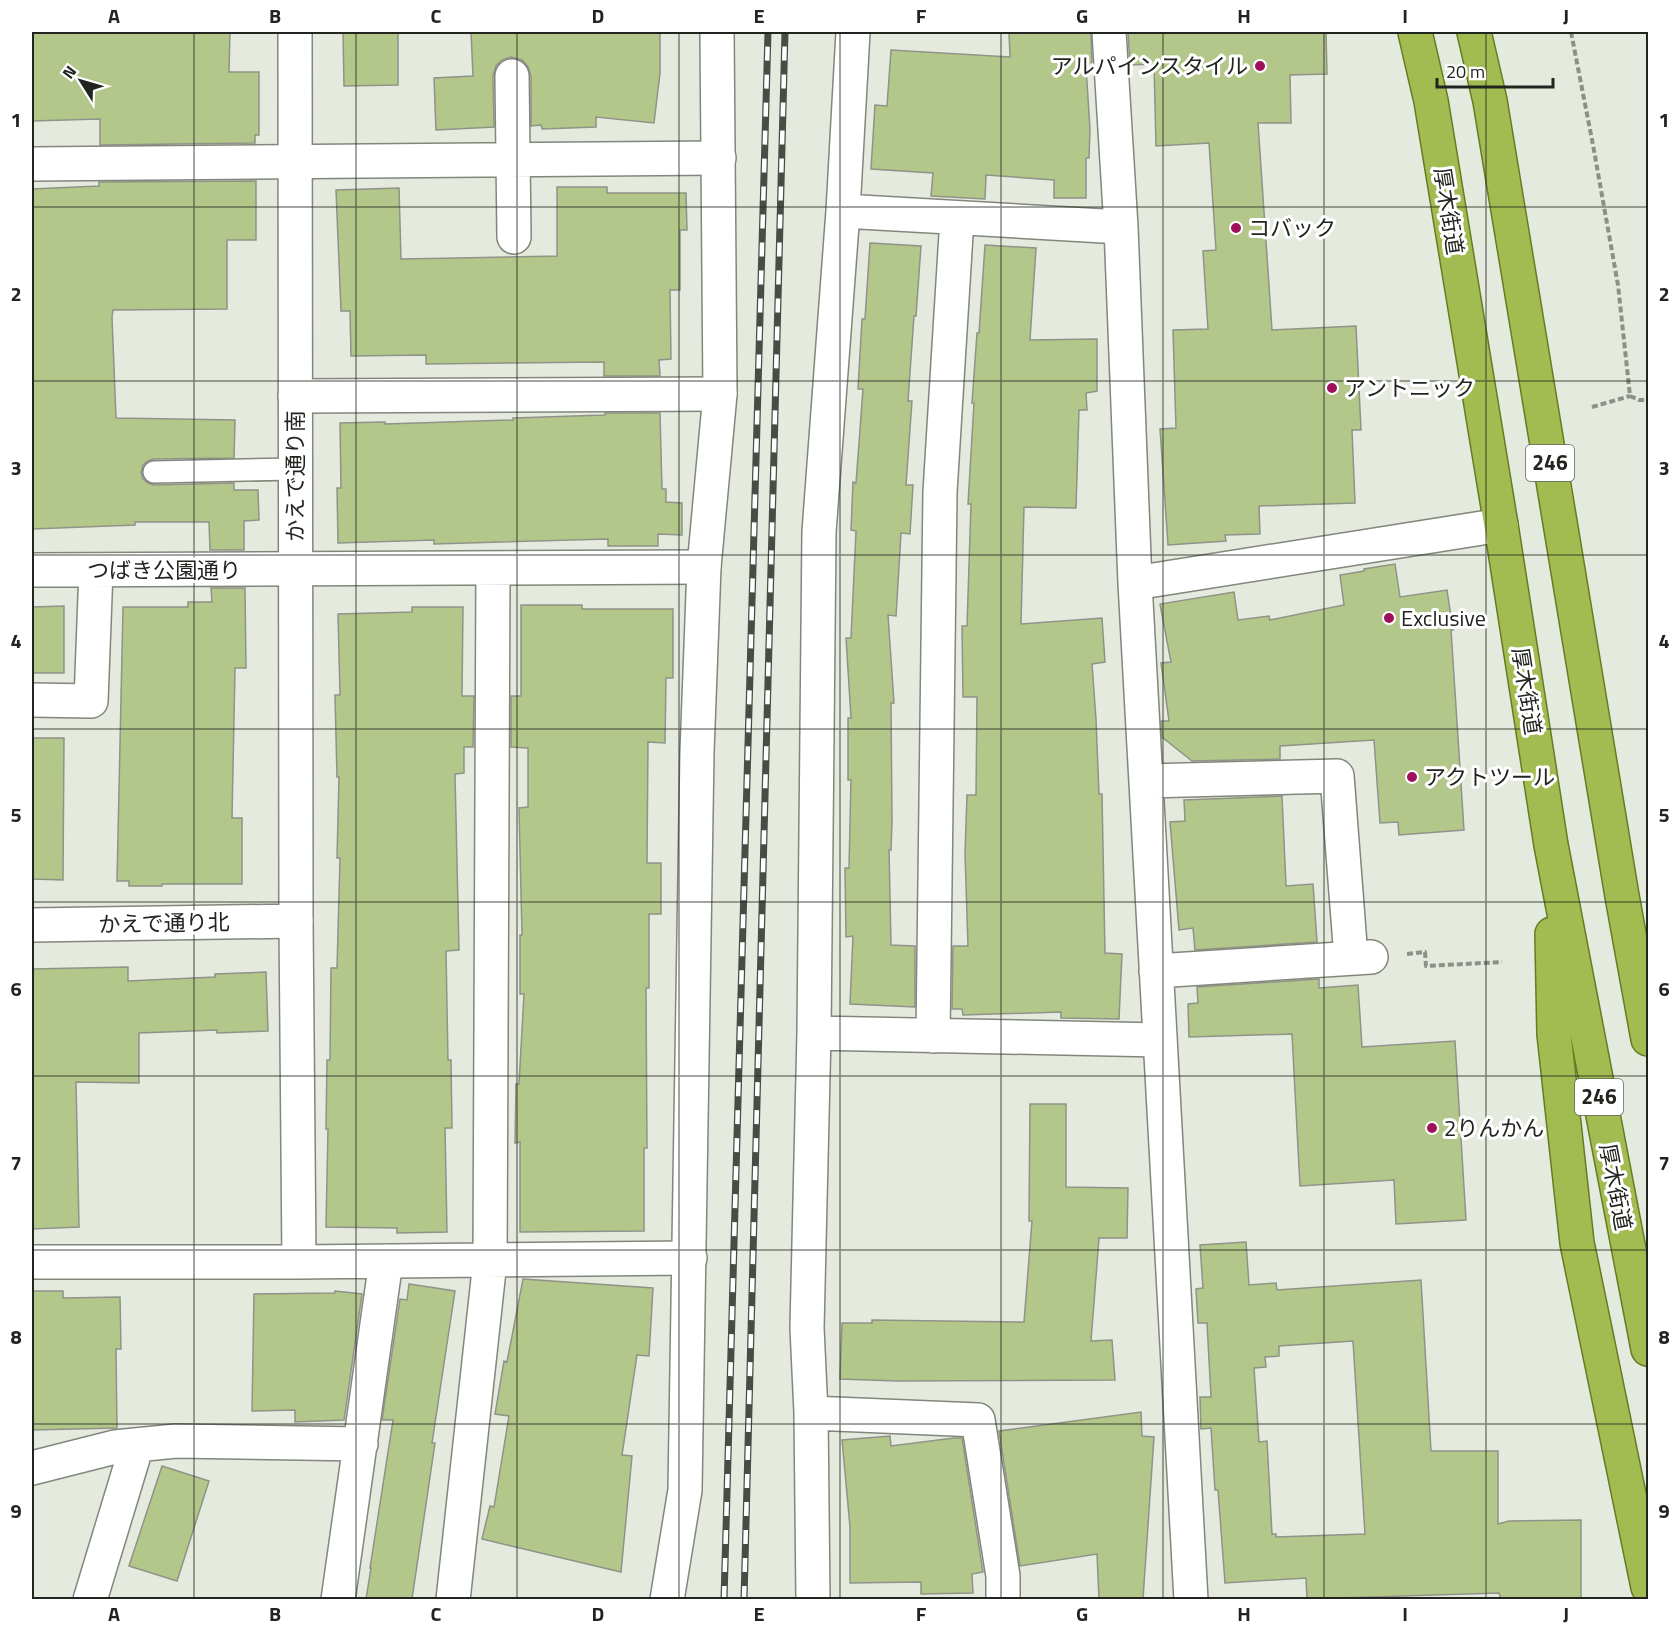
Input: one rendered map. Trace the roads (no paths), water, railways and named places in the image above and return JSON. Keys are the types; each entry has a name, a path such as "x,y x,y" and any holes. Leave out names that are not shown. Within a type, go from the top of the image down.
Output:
{"highway":[{"name":"厚木街道","path":"1415,32 1431,101 1551,845 1648,1348"},
{"name":"246","path":"1474,32 1490,100 1622,896 1648,1039"},
{"path":"1551,845 1554,1034 1577,1243 1648,1587"},
{"path":"1622,896 1648,975"}],"street":[{"name":"かえで通り南","path":"295,32 296,921 299,1262"},
{"path":"667,1599 685,1490 697,752 704,567 720,394 717,32"},
{"path":"813,1599 811,1413 807,1328 814,1033 819,532 843,211 853,32"},
{"path":"1109,32 1121,227 1135,583 1191,1599"},
{"path":"512,76 514,237"},
{"path":"32,164 719,158"},
{"path":"843,211 1121,227"},
{"path":"933,1036 940,492 957,218"},
{"path":"295,396 720,394"},
{"path":"1135,583 1501,525"},
{"name":"つばき公園通り","path":"32,570 704,567"},
{"path":"453,1599 490,1261 493,568"},
{"path":"32,700 91,701 96,570"},
{"path":"1146,781 1338,776 1361,957 1156,971"},
{"name":"かえで通り北","path":"32,925 296,921"},
{"path":"814,1033 1160,1040"},
{"path":"32,1262 386,1262 690,1258"},
{"path":"338,1599 386,1262"},
{"path":"811,1413 978,1420 1003,1576 1003,1599"},
{"path":"32,1468 115,1447 176,1441 360,1444"},
{"path":"90,1599 137,1445"}],"lane":[{"path":"154,472 295,469"}],"railway":[{"path":"724,1600 768,32"},
{"path":"744,1600 785,32"}],"place":[{"name":"アルパインスタイル","path":"1260,66"},
{"name":"コバック","path":"1236,228"},
{"name":"アントニック","path":"1332,388"},
{"name":"Exclusive","path":"1389,618"},
{"name":"アクトツール","path":"1412,777"},
{"name":"2りんかん","path":"1432,1128"}]}
